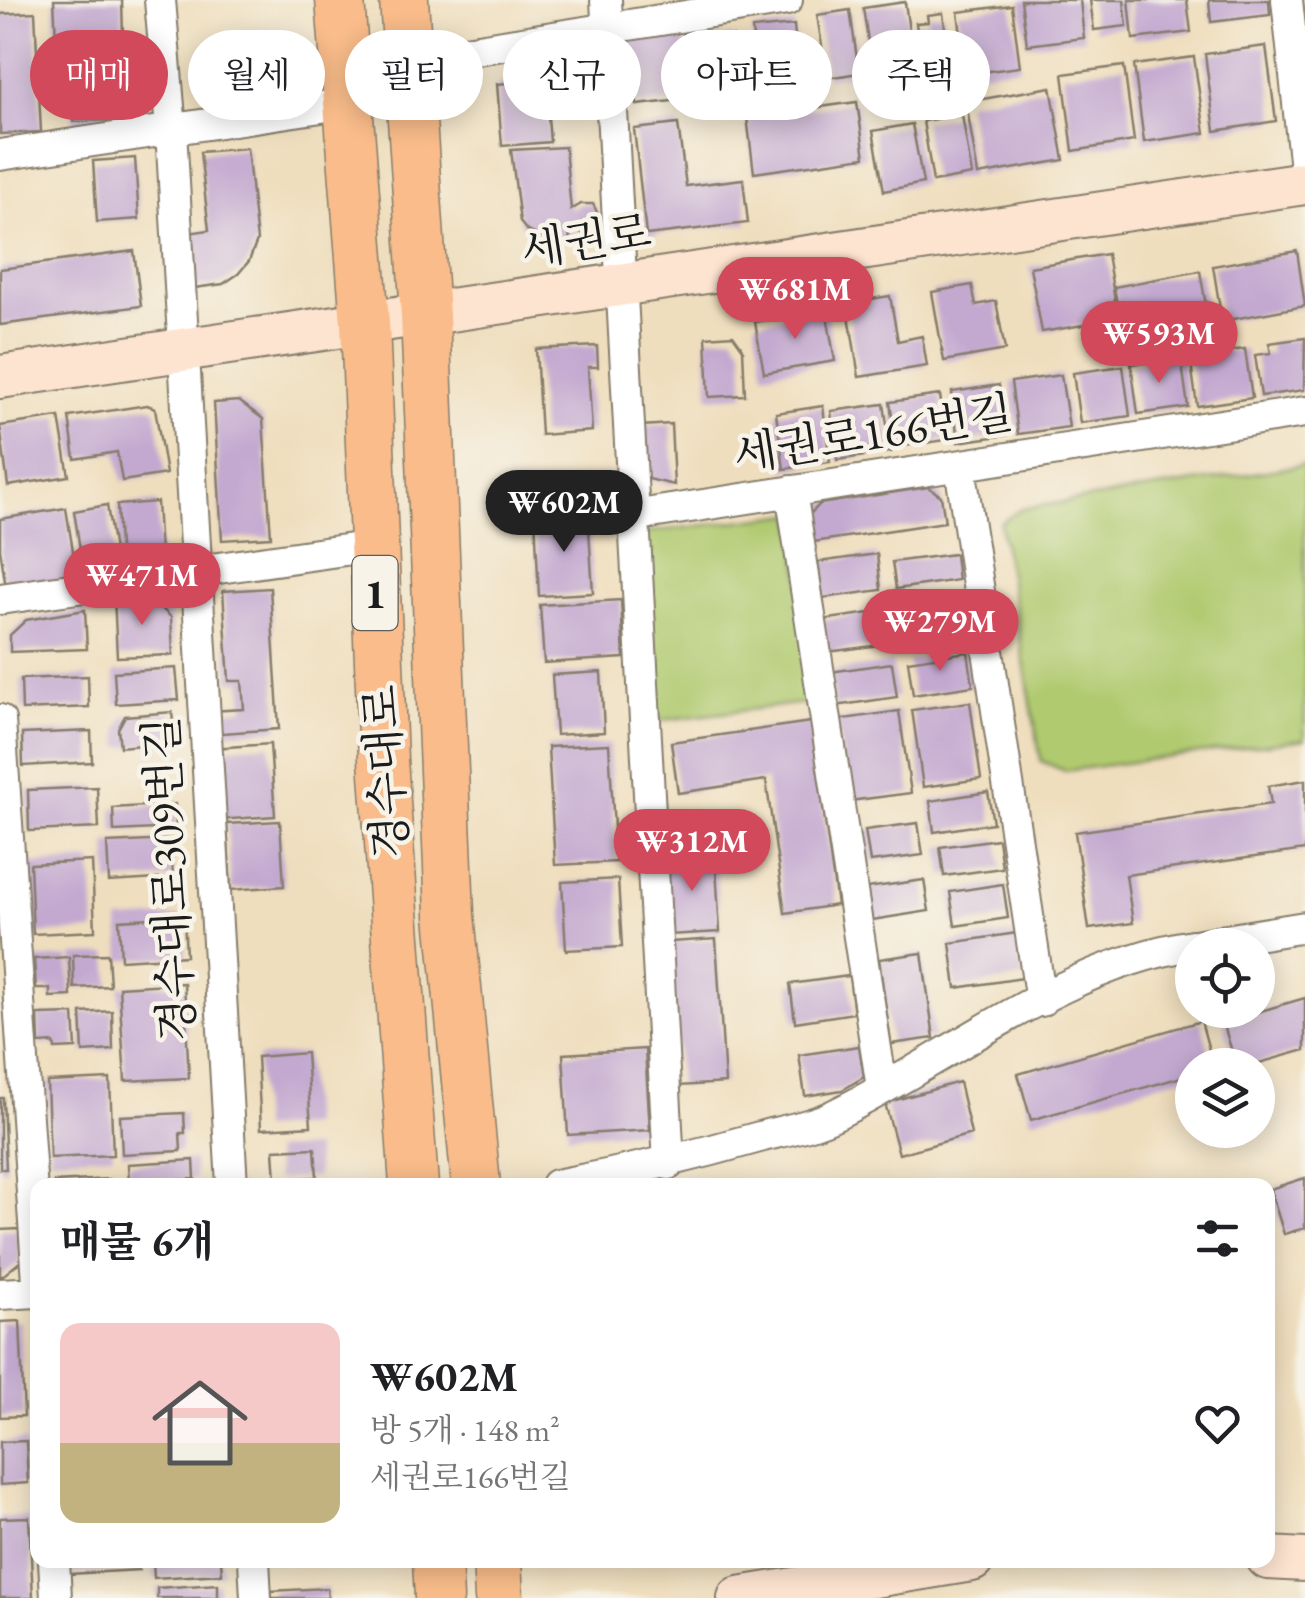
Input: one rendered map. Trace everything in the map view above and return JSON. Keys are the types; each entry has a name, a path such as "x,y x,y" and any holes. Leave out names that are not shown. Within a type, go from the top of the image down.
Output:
{"main road":[{"name":"경수대로","path":"340,0 345,64"},
{"name":"경수대로","path":"404,0 406,30"},
{"name":"경수대로","path":"349,120 365,323 384,779 413,1178"},
{"name":"경수대로","path":"412,120 425,315 450,915 475,1178"},
{"path":"437,1568 438,1598"},
{"path":"497,1568 499,1598"}],"street":[{"name":"경수대로309번길","path":"160,0 171,130 232,1178"},
{"path":"483,43 606,14 787,0"},
{"path":"1286,0 1305,168"},
{"path":"606,14 669,1164"},
{"path":"0,155 345,102"},
{"name":"세권로","path":"0,377 1305,183"},
{"name":"세권로166번길","path":"632,516 1305,412"},
{"path":"960,466 1041,1001"},
{"path":"791,491 882,1088"},
{"path":"0,599 373,546"},
{"path":"0,720 31,1178"},
{"path":"1275,932 1305,927"},
{"path":"594,1178 669,1164 833,1116 1041,1001 1151,952 1175,948"},
{"path":"0,1294 30,1292"},
{"path":"1275,1558 1305,1560"},
{"path":"54,1568 56,1598"},
{"path":"254,1568 256,1598"},
{"path":"739,1598 923,1568"}],"green space":[{"path":"1305,465 1305,739 1065,771 1041,761 1000,523 1021,509"},
{"path":"793,514 814,702 655,721 642,533"}],"building":[{"path":"54,0 122,0 123,30 56,30"},
{"path":"1021,0 1080,0 1084,38 1027,45"},
{"path":"1090,0 1124,0 1127,26 1094,30"},
{"path":"1129,0 1187,0 1191,32 1133,39"},
{"path":"1209,0 1269,0 1270,15 1211,22"},
{"path":"905,2 909,30 866,30 863,8"},
{"path":"1012,5 1020,67 990,71 990,30 960,30 958,12"},
{"path":"850,10 852,74 832,77 832,30 819,30 817,15"},
{"path":"35,12 36,30 30,30 30,120 40,120 41,132 0,134 0,14"},
{"path":"943,13 945,30 917,30 916,23 928,22 927,15"},
{"path":"794,25 794,30 752,30"},
{"path":"661,34 661,102 641,105 641,36"},
{"path":"1266,46 1276,121 1215,131 1205,54"},
{"path":"1194,57 1205,133 1144,142 1134,65"},
{"path":"1124,66 1134,141 1073,151 1063,74"},
{"path":"503,83 503,120 548,120 550,142 502,146 497,84"},
{"path":"1051,87 1064,160 978,175 969,120 990,120 990,98"},
{"path":"852,103 852,120 860,120 865,157 754,173 747,120 832,120 832,105"},
{"path":"963,120 972,175 933,182 923,121"},
{"path":"678,124 686,186 743,179 748,223 646,235 634,129"},
{"path":"912,124 923,183 884,191 873,131"},
{"path":"565,147 571,210 581,204 593,204 597,212 593,225 583,233 575,229 568,241 551,241 527,231 520,222 511,150"},
{"path":"247,148 257,241 249,261 238,274 223,284 194,288 188,233 209,230 200,152"},
{"path":"135,158 139,219 97,222 93,161"},
{"path":"134,251 141,306 0,325 0,269"},
{"path":"1297,251 1305,306 1222,321 1213,266"},
{"path":"1107,254 1118,319 1042,332 1030,267"},
{"path":"1200,271 1209,323 1123,337 1114,287"},
{"path":"972,285 976,305 996,301 1005,350 944,361 932,292"},
{"path":"890,296 898,341 922,336 927,366 859,377 847,303"},
{"path":"826,310 835,361 764,373 755,322"},
{"path":"733,335 743,349 745,395 709,397 706,337"},
{"path":"1305,338 1304,390 1261,396 1255,355 1271,353 1269,343"},
{"path":"597,346 598,367 588,367 592,431 541,435 536,349"},
{"path":"1245,349 1252,398 1197,406 1190,356"},
{"path":"1181,357 1188,407 1138,414 1131,364"},
{"path":"1123,366 1130,416 1080,423 1073,373"},
{"path":"1061,375 1069,427 1018,434 1011,382"},
{"path":"999,385 1007,435 958,442 952,392"},
{"path":"940,395 946,440 896,447 890,402"},
{"path":"239,401 263,419 271,537 222,540 214,403"},
{"path":"884,404 891,452 837,460 831,411"},
{"path":"147,405 155,408 166,474 122,481 117,452 75,459 69,417"},
{"path":"823,406 830,462 784,469 776,413"},
{"path":"59,417 69,476 8,486 0,426"},
{"path":"671,424 674,485 644,478 641,426"},
{"path":"928,487 941,496 945,522 813,542 809,515 820,504"},
{"path":"157,502 160,553 147,568 120,569 117,505"},
{"path":"107,505 117,570 84,575 74,511"},
{"path":"66,508 78,582 7,594 0,519"},
{"path":"588,514 593,593 539,596 535,517"},
{"path":"877,554 881,590 823,598 818,562"},
{"path":"955,554 958,580 896,589 892,562"},
{"path":"270,588 279,729 210,734 209,711 244,709 242,681 229,681 223,591"},
{"path":"148,596 171,617 173,655 117,657 114,597"},
{"path":"960,598 965,636 904,645 899,607"},
{"path":"621,600 624,658 544,663 540,605"},
{"path":"85,610 87,649 10,652 10,635 26,620"},
{"path":"884,611 888,644 827,652 822,620"},
{"path":"968,652 973,686 913,695 908,661"},
{"path":"892,663 897,697 835,706 830,672"},
{"path":"176,668 179,700 116,704 114,672"},
{"path":"601,672 604,732 556,735 552,675"},
{"path":"88,676 89,707 22,710 21,679"},
{"path":"970,702 981,779 923,787 912,710"},
{"path":"899,711 911,793 849,801 837,720"},
{"path":"172,712 175,742 120,747 118,729 125,716"},
{"path":"811,722 837,905 785,913 766,780 678,793 671,742"},
{"path":"91,731 92,762 23,766 22,734"},
{"path":"270,744 275,816 217,820 213,748"},
{"path":"609,744 616,862 555,865 548,747"},
{"path":"1305,780 1305,850 1126,875 1133,923 1089,929 1075,832 1271,804 1268,786"},
{"path":"97,787 99,828 29,831 28,790"},
{"path":"988,792 993,823 934,832 930,801"},
{"path":"175,804 176,828 114,831 113,808"},
{"path":"280,821 284,886 231,890 227,824"},
{"path":"918,823 923,855 870,862 865,830"},
{"path":"998,839 1002,868 944,876 940,847"},
{"path":"171,840 173,878 109,882 107,843"},
{"path":"715,852 720,932 668,935 663,856"},
{"path":"92,861 95,931 33,934 30,864"},
{"path":"618,879 622,947 566,950 562,882"},
{"path":"924,880 929,911 872,920 867,888"},
{"path":"1003,884 1008,918 955,926 950,892"},
{"path":"184,916 186,956 121,960 119,920"},
{"path":"1017,933 1023,978 956,988 950,943"},
{"path":"716,939 725,1083 679,1086 671,942"},
{"path":"922,953 934,1038 891,1044 879,959"},
{"path":"108,954 110,986 74,988 73,955"},
{"path":"69,957 71,996 50,997 50,989 36,989 34,959"},
{"path":"849,976 854,1013 795,1022 790,984"},
{"path":"184,983 189,1078 125,1081 119,987"},
{"path":"1305,998 1305,1050 1275,1058 1275,1048 1231,1048 1225,1028 1275,1028 1275,1007"},
{"path":"112,1011 113,1050 83,1052 81,1013"},
{"path":"74,1014 76,1048 55,1049 54,1043 39,1044 38,1015"},
{"path":"1177,1028 1203,1028 1208,1048 1175,1048 1175,1079 1031,1120 1018,1074"},
{"path":"859,1046 864,1077 842,1090 805,1096 799,1055"},
{"path":"645,1049 650,1130 568,1135 563,1054"},
{"path":"306,1053 311,1126 261,1129 257,1057"},
{"path":"110,1079 113,1155 50,1158 47,1082"},
{"path":"959,1082 971,1134 899,1154 885,1103"},
{"path":"3,1098 6,1169 0,1169"},
{"path":"184,1113 181,1151 122,1154 120,1116"},
{"path":"315,1148 317,1177 276,1178 274,1150"},
{"path":"194,1160 195,1178 129,1178 128,1164"},
{"path":"1305,1178 1305,1228 1284,1234 1275,1205 1275,1187"},
{"path":"19,1229 21,1261 0,1278 0,1230"},
{"path":"20,1321 24,1416 0,1417 0,1322"},
{"path":"26,1441 28,1483 0,1485 0,1442"},
{"path":"29,1517 33,1598 0,1598 0,1518"},
{"path":"69,1568 139,1570 69,1574"},
{"path":"153,1568 222,1568 222,1574 154,1578"},
{"path":"218,1584 218,1598 157,1598 157,1588"},
{"path":"327,1588 328,1598 272,1598 271,1591"}]}
